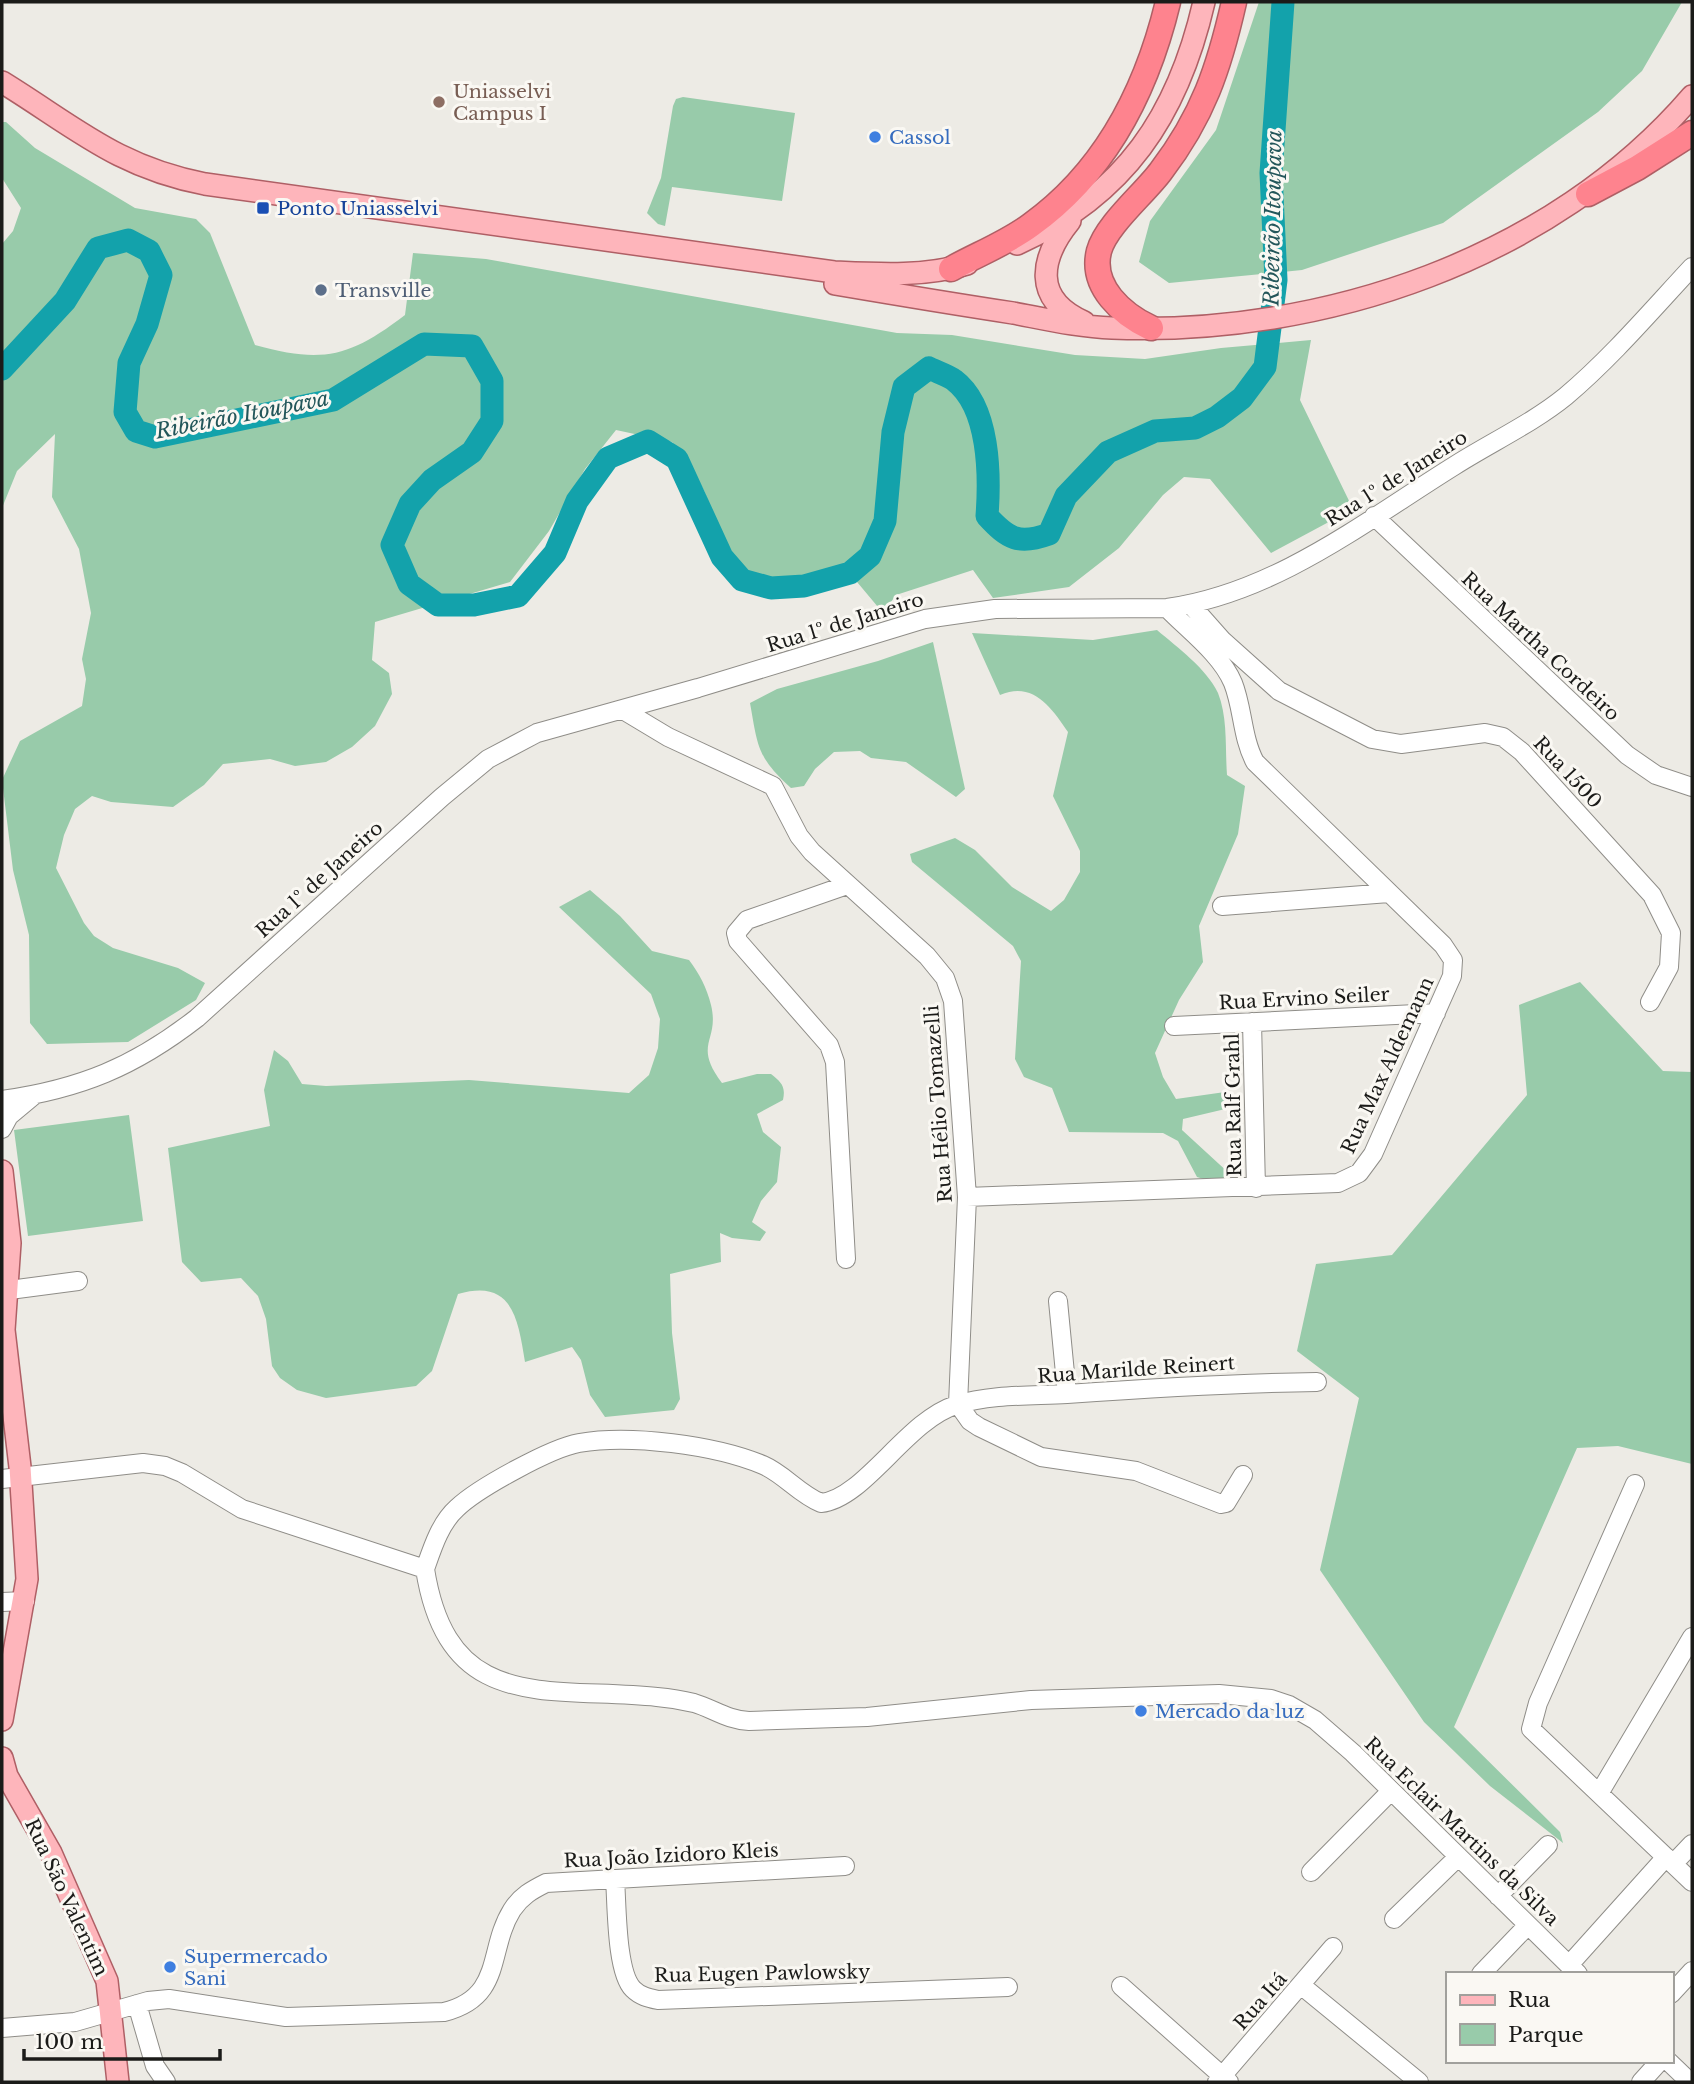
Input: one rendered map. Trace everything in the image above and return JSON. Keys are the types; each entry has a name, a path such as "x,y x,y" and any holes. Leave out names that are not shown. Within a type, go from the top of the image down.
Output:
{"highway":[{"path":"951,269 1032,224 1092,165 1132,107 1153,55 1168,2"},
{"path":"1151,328 1121,310 1110,297 1101,275 1098,253 1108,233 1162,171 1200,110 1216,77 1234,2"},
{"path":"1588,194 1637,168 1692,133"}],"main road":[{"path":"1094,327 1065,311 1055,300 1045,277 1046,261 1052,245 1078,212 1121,171 1159,123 1186,66 1203,2"},
{"path":"2,82 102,149 173,178 845,273 877,274 951,269 1001,251 1078,212"},
{"path":"732,257 834,284 1094,327 1151,328 1240,322 1340,303 1421,280 1497,247 1588,194 1632,156 1692,96"},
{"path":"2,1171 10,1243 4,1291 4,1330 11,1478 27,1557 25,1601 2,1720"},
{"name":"Rua São Valentim","path":"2,1758 7,1776 51,1853 82,1919 107,1982 113,2011 118,2082"}],"street":[{"name":"Rua 1º de Janeiro","path":"2,1100 33,1096 99,1077 161,1046 197,1018 442,797 488,759 537,733 623,710 925,619 995,609 1167,608 1191,605 1241,590 1294,566 1563,398 1603,363 1692,267"},
{"name":"Rua Martha Cordeiro","path":"1374,516 1627,755 1656,775 1692,787"},
{"name":"Rua 1500","path":"1191,605 1222,640 1279,691 1372,739 1401,744 1485,733 1503,737 1522,752 1651,895 1671,933 1669,967 1650,1002"},
{"name":"Rua Max Aldemann","path":"967,1197 1338,1183 1359,1173 1373,1154 1452,976 1453,960 1443,945 1255,762 1248,749 1232,681 1220,663 1167,608"},
{"name":"Rua Hélio Tomazelli","path":"623,710 668,737 773,786 799,836 847,885 927,956 945,978 953,1001 967,1197 958,1404"},
{"path":"846,1259 835,1062 829,1045 738,941 736,933 747,920 847,885"},
{"path":"1222,906 1389,893"},
{"name":"Rua Ervino Seiler","path":"1174,1026 1436,1013"},
{"name":"Rua Ralf Grahl","path":"1252,1022 1256,1188"},
{"name":"Rua 1º de Janeiro","path":"2,1129 9,1116 33,1096"},
{"path":"4,1291 78,1281"},
{"path":"1058,1301 1067,1394"},
{"name":"Rua Marilde Reinert","path":"958,1404 1214,1383 1317,1382"},
{"path":"11,1478 143,1463 165,1466 242,1509 425,1569 443,1527 456,1508 529,1464 577,1443 638,1442 720,1451 765,1466 821,1503 831,1502 856,1485 936,1413 958,1404 970,1421 979,1427 1041,1457 1136,1471 1222,1504 1226,1503 1243,1475"},
{"path":"1636,1484 1538,1703 1531,1729 1692,1882"},
{"name":"Rua Eclair Martins da Silva","path":"425,1569 428,1592 453,1645 478,1671 497,1682 524,1689 659,1697 696,1704 732,1721 867,1717 1031,1700 1219,1694 1271,1699 1315,1720 1574,1970"},
{"path":"2,1602 25,1601"},
{"path":"1600,1792 1692,1637"},
{"path":"1311,1872 1391,1791"},
{"path":"1574,1970 1670,1861 1692,1843"},
{"path":"1499,1896 1548,1845"},
{"path":"1394,1919 1458,1857"},
{"name":"Rua João Izidoro Kleis","path":"2,2028 75,2022 137,2004 169,1999 191,2000 248,2013 286,2017 453,2010 475,1998 488,1982 511,1911 526,1894 546,1883 845,1866"},
{"name":"Rua Eugen Pawlowsky","path":"615,1880 623,1973 631,1987 642,1996 658,2000 1007,1987"},
{"path":"1483,1972 1528,1924"},
{"name":"Rua Itá","path":"1223,2080 1333,1947"},
{"path":"1673,1992 1692,1971"},
{"path":"1121,1986 1223,2080"},
{"path":"1302,1986 1419,2082"},
{"path":"137,2004 155,2066 166,2082"},
{"path":"1641,2082 1658,2063"},
{"path":"1670,2063 1690,2082"}],"green space":[{"path":"1259,2 1682,2 1642,71 1598,112 1443,223 1302,270 1169,283 1139,262 1150,221 1216,130"},
{"path":"683,97 795,113 782,201 672,187 665,226 658,224 647,213 661,178 673,106 676,99"},
{"path":"2,122 6,122 35,148 135,208 196,219 210,233 255,345 279,351 318,355 335,353 368,340 386,329 405,315 413,253 486,259 897,333 952,335 1075,355 1145,359 1221,348 1311,340 1300,400 1353,509 1271,553 1210,479 1184,477 1163,495 1119,548 1069,587 993,598 973,570 896,595 883,613 842,564 827,573 795,582 779,582 749,571 736,561 725,547 702,487 672,442 616,430 585,469 549,531 510,582 375,622 372,660 389,673 392,694 375,726 352,747 326,762 295,766 270,759 223,764 204,785 173,807 111,802 92,796 75,809 64,835 56,868 84,923 94,936 113,948 178,968 205,983 196,1000 128,1042 47,1044 30,1023 29,935 13,870 2,780 20,741 82,706 86,679 82,659 91,613 79,549 52,497 55,434 17,471 2,508 2,244 13,231 21,208 2,178"},
{"path":"1157,630 1199,667 1213,684 1218,693 1225,723 1227,775 1245,786 1238,834 1199,926 1203,962 1179,1000 1155,1053 1163,1077 1176,1099 1225,1092 1238,1106 1183,1119 1182,1130 1231,1175 1219,1184 1197,1177 1178,1141 1163,1133 1069,1132 1052,1088 1024,1077 1015,1059 1021,961 1013,946 912,862 910,854 955,838 975,850 1012,887 1051,911 1064,900 1080,872 1080,851 1053,796 1068,732 1048,706 1032,694 1022,691 1000,695 972,633 1093,640"},
{"path":"933,642 965,789 956,797 906,762 871,758 860,751 834,752 815,769 804,786 791,788 771,768 758,741 750,703 777,689 878,661"},
{"path":"590,890 620,916 652,951 689,960 693,965 711,1005 713,1017 709,1059 722,1083 757,1074 771,1074 780,1082 784,1091 783,1100 757,1114 763,1132 781,1147 777,1182 761,1201 752,1222 766,1232 760,1241 732,1238 720,1233 721,1262 670,1274 672,1333 680,1399 674,1410 605,1417 590,1395 581,1360 572,1347 525,1362 515,1317 509,1306 501,1297 490,1292 476,1291 458,1294 432,1371 416,1386 326,1398 297,1390 280,1378 272,1366 266,1319 258,1296 241,1278 201,1282 182,1262 168,1148 270,1126 264,1090 274,1050 288,1061 302,1084 326,1086 469,1080 629,1093 649,1075 658,1048 660,1019 651,994 559,907"},
{"path":"1580,982 1663,1071 1692,1072 1692,1464 1618,1446 1577,1448 1454,1727 1560,1832 1563,1843 1490,1786 1424,1722 1320,1570 1359,1398 1297,1351 1316,1264 1392,1255 1527,1095 1519,1005"},
{"path":"129,1115 143,1221 28,1236 14,1130"}],"waterway":[{"name":"Ribeirão Itoupava","path":"2,369 65,301 98,248 128,240 149,251 161,275 147,324 129,363 125,412 136,431 155,437 333,400 424,344 472,346 492,381 492,421 472,452 432,480 410,504 392,545 409,584 438,605 474,605 518,596 555,553 577,501 608,458 648,441 677,459 722,557 742,580 771,588 804,586 850,573 870,556 885,521 893,432 904,387 929,368 954,380 966,392 975,407 985,443 987,516 1001,530 1015,538 1039,537 1049,534 1066,496 1108,452 1155,431 1195,428 1217,417 1242,398 1265,367 1276,280 1271,173 1283,2"}],"place":[{"name":"Uniasselvi Campus I","path":"439,102"},
{"name":"Cassol","path":"875,137"},
{"name":"Ponto Uniasselvi","path":"263,208"},
{"name":"Transville","path":"321,290"},
{"name":"Mercado da luz","path":"1141,1711"},
{"name":"Supermercado Sani","path":"170,1967"}]}
